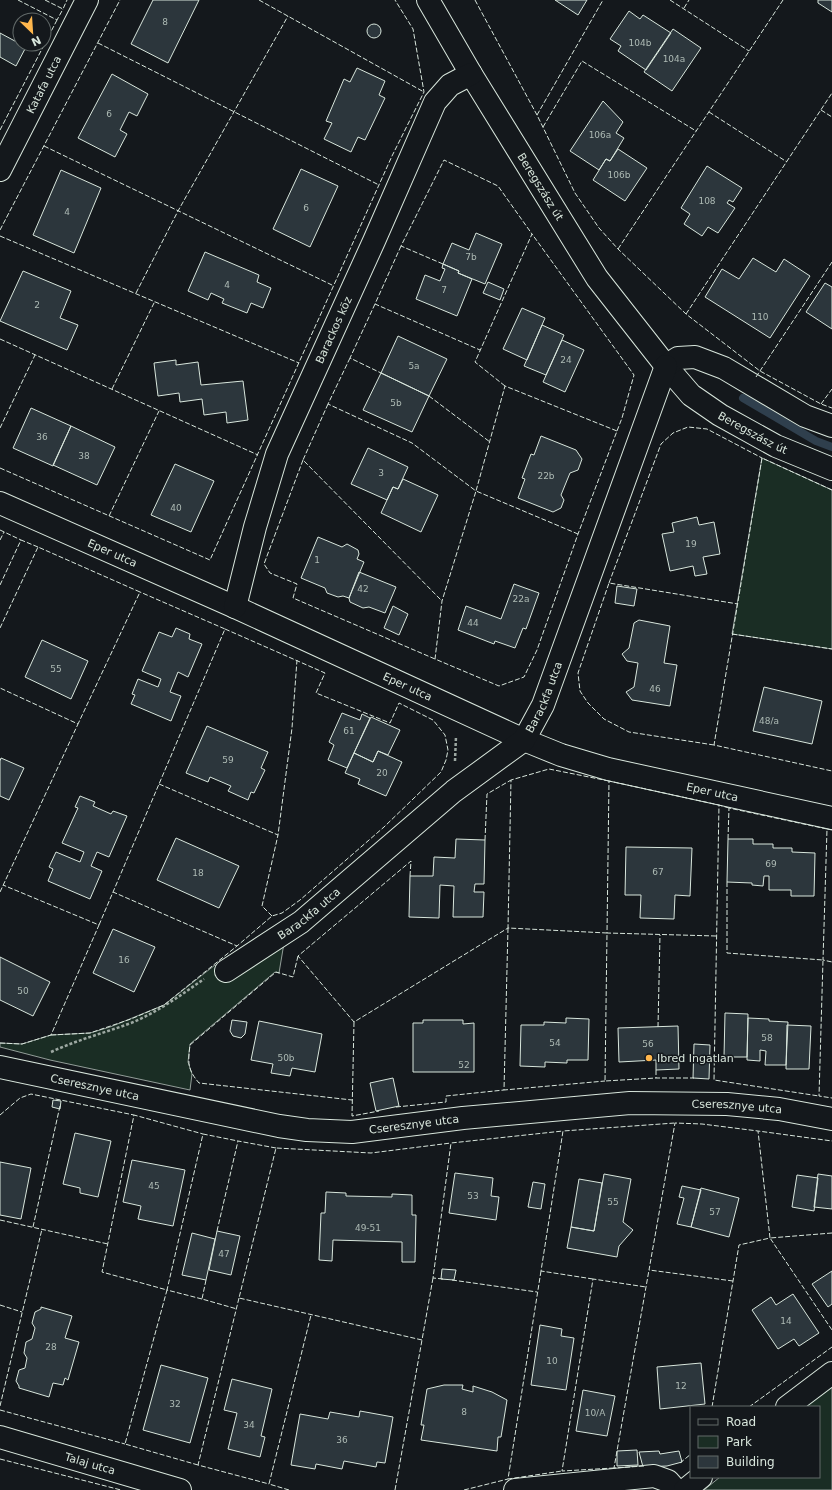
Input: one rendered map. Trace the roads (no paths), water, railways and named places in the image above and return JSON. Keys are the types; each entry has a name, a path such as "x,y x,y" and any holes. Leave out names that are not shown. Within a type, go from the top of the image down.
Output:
{"street":[{"name":"Katafa utca","path":"0,170 87,0"},
{"name":"Beregszász út","path":"428,0 471,74 597,278 666,366 691,395 720,415 776,446 832,469"},
{"name":"Barackos köz","path":"235,607 255,527 277,454 374,241 435,102 450,85 471,74"},
{"path":"666,366 678,358 695,357 724,368 805,416 832,426"},
{"name":"Barackfa utca","path":"217,974 301,922 454,791 524,740 543,704 666,366"},
{"name":"Eper utca","path":"0,502 235,607 524,740 561,755 608,769 832,818"},
{"name":"Cseresznye utca","path":"0,1067 279,1126 307,1130 352,1132 463,1118 630,1103 727,1104 779,1109 832,1119"},
{"path":"788,1406 832,1373"},
{"name":"Talaj utca","path":"0,1437 180,1490"},
{"path":"515,1490 654,1476 668,1481 676,1490"},
{"path":"685,1490 700,1478"}],"waterway":[{"path":"743,398 816,441 832,447"}],"place":[{"name":"Ibred Ingatlan","path":"649,1058"}]}
